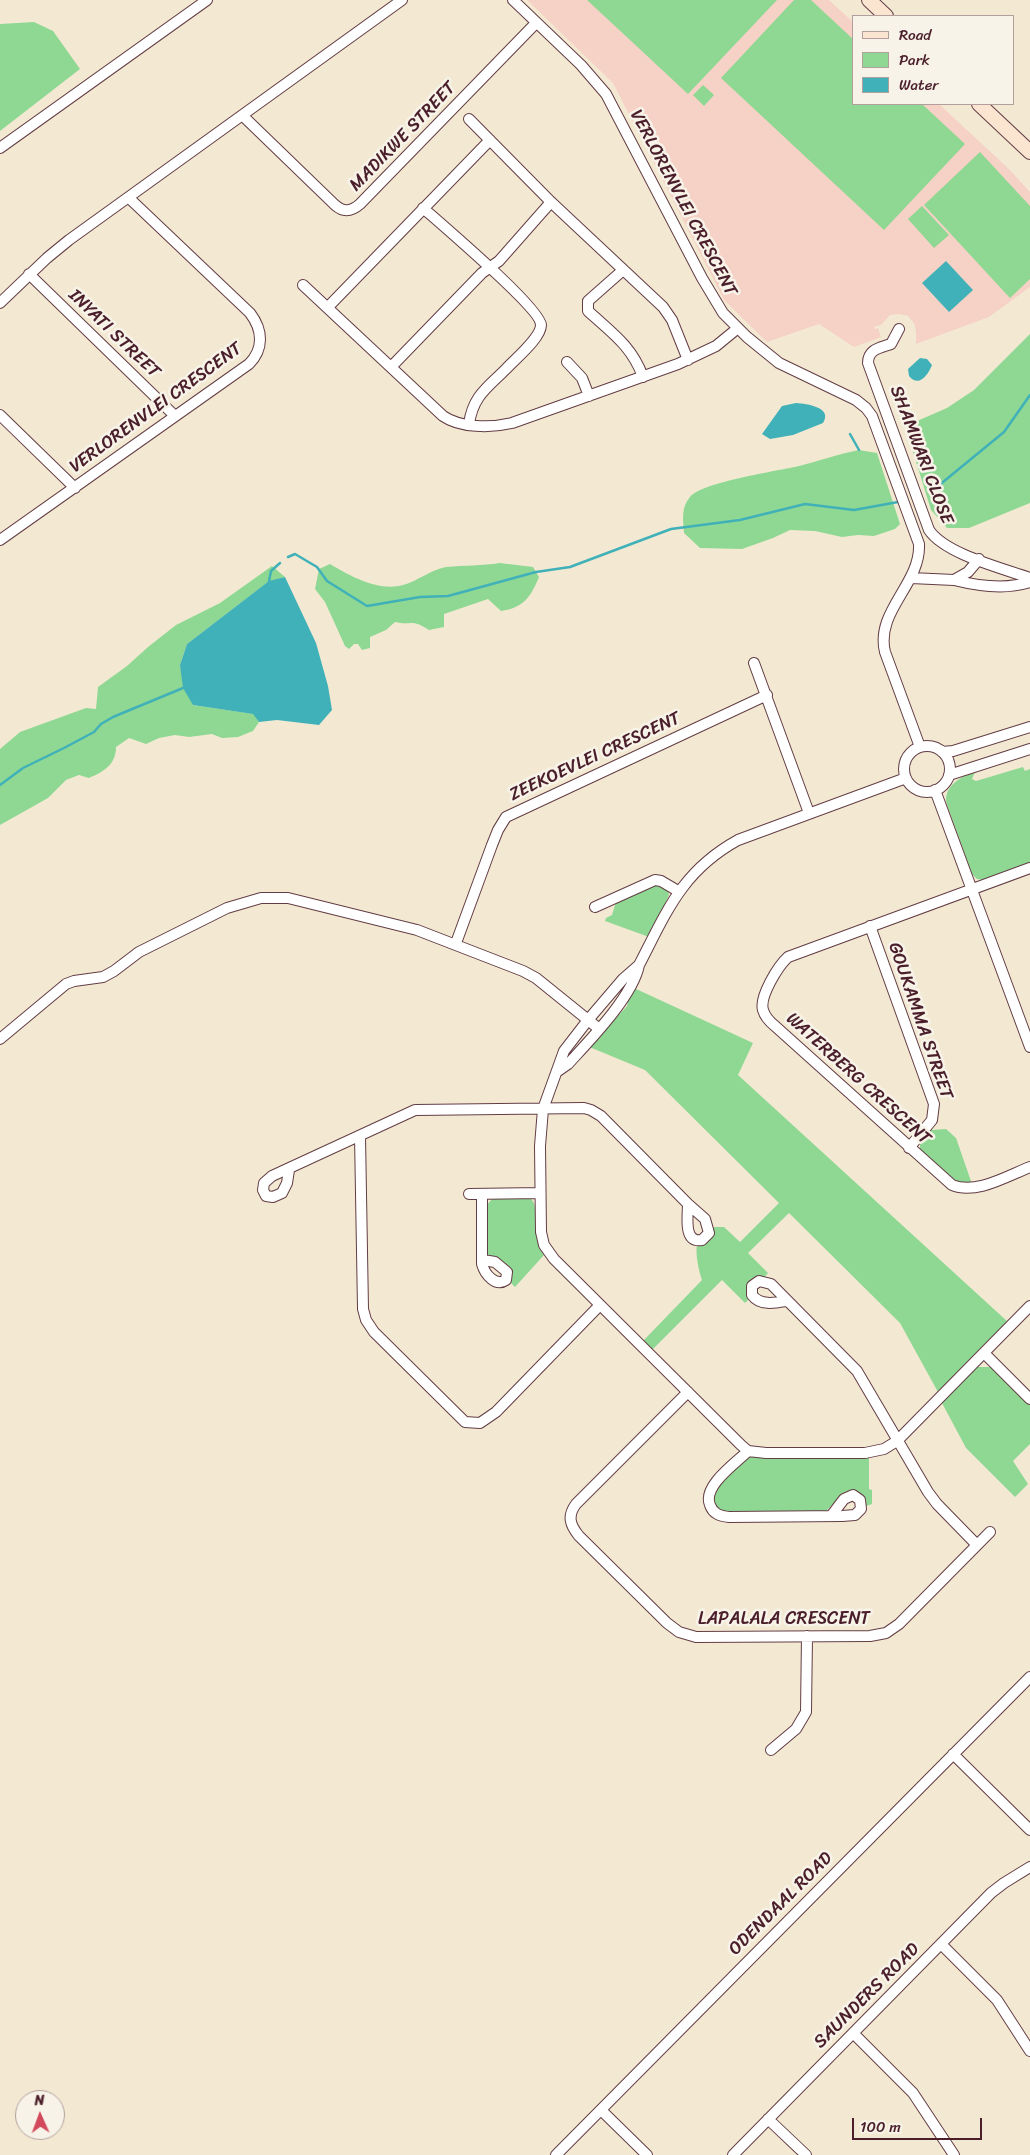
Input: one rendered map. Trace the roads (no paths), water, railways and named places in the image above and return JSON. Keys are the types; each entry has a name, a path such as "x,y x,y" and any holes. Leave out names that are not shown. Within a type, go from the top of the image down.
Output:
{"main road":[{"path":"869,0 885,15"},
{"path":"980,105 1030,152"}],"street":[{"path":"0,148 207,0"},
{"path":"0,303 29,274 69,240 402,0"},
{"name":"VERLORENVLEI CRESCENT","path":"513,0 581,65 606,94 712,296 723,313 779,363 856,400 869,412 880,434 918,537 919,557 911,578 886,622 883,639 885,652 920,747"},
{"name":"MADIKWE STREET","path":"243,116 335,206 342,210 351,210 360,204 536,23"},
{"path":"469,119 551,202 663,307 672,320 688,360"},
{"path":"328,307 490,140"},
{"name":"VERLORENVLEI CRESCENT","path":"0,540 254,359 260,346 260,332 256,320 250,313 129,198"},
{"path":"391,367 482,273 490,269 551,202"},
{"path":"423,208 539,317 541,328 530,344 474,403 469,424"},
{"path":"622,270 588,301 586,307 630,350 637,360 643,376"},
{"name":"INYATI STREET","path":"29,274 176,416"},
{"path":"303,285 451,422 469,424 503,426 589,396 688,360 716,346 738,328"},
{"name":"SHAMWARI CLOSE","path":"899,329 891,344 872,351 868,357 868,363 930,530 942,544 954,550 1030,578"},
{"path":"567,362 582,378 589,396"},
{"path":"0,415 75,488"},
{"path":"954,580 968,572 979,559"},
{"path":"911,578 954,580 976,585 1014,586 1030,582"},
{"path":"754,663 809,813"},
{"name":"ZEEKOEVLEI CRESCENT","path":"456,943 492,845 506,817 766,695"},
{"path":"942,752 1030,727"},
{"path":"932,746 942,752 949,762 949,775 944,784 935,790 918,790 906,778 906,762 911,753 920,747 932,746"},
{"path":"949,775 1030,749"},
{"path":"558,1071 568,1064 626,995 637,974 639,965 678,891 703,863 718,851 745,837 906,778"},
{"path":"935,790 1030,1047"},
{"name":"WATERBERG CRESCENT","path":"1030,868 788,957 781,965 767,991 762,1006 765,1015 775,1026 944,1180 959,1188 980,1186 1030,1168"},
{"path":"595,907 655,880 661,881 678,891"},
{"path":"0,1039 66,984 103,976 140,952 228,908 248,901 274,898 288,898 317,903 418,930 456,943 536,978 598,1028"},
{"name":"GOUKAMMA STREET","path":"870,926 934,1104 932,1120 909,1148"},
{"path":"639,965 631,970 564,1051 543,1109 540,1146 540,1193 541,1231 544,1245 554,1259 600,1306 748,1451 766,1453 865,1453 884,1449 897,1441 1030,1306"},
{"path":"289,1170 411,1111 420,1109 584,1108 601,1116 688,1204"},
{"path":"360,1136 363,1309 366,1320 374,1332 459,1418 474,1424 486,1420 600,1306"},
{"path":"469,1194 540,1193"},
{"path":"482,1194 483,1260"},
{"path":"786,1301 857,1371 919,1480 937,1504 977,1545"},
{"path":"984,1353 1030,1399"},
{"name":"LAPALALA CRESCENT","path":"688,1392 576,1504 570,1514 572,1527 667,1623 679,1632 696,1637 870,1636 891,1631 990,1532"},
{"path":"748,1451 716,1481 709,1491 710,1504 717,1514 729,1517 831,1516"},
{"path":"771,1750 796,1729 806,1712 807,1636"},
{"name":"ODENDAAL ROAD","path":"556,2155 1030,1677"},
{"path":"953,1754 1030,1830"},
{"name":"SAUNDERS ROAD","path":"733,2155 991,1893 1030,1867"},
{"path":"941,1944 997,2000 1030,2051"},
{"path":"853,2033 913,2093 954,2155"},
{"path":"601,2110 647,2155"},
{"path":"768,2119 806,2155"}],"water":[{"path":"946,261 973,290 949,312 922,283"},
{"path":"920,358 927,359 932,365 923,379 916,381 909,376 908,369"},
{"path":"796,403 817,407 822,410 825,413 823,423 793,435 770,439 762,434 782,406"},
{"path":"285,577 316,643 328,686 332,710 319,725 277,720 259,722 253,714 193,705 183,688 180,665 187,644 269,581"}],"waterway":[{"path":"932,491 1004,432 1030,395"},
{"path":"850,434 859,450"},
{"path":"288,557 295,554 317,567 327,581 367,606 420,597 448,596 536,572 570,567 671,529 740,520 805,504 854,510 898,502"},
{"path":"269,581 271,571 280,563"},
{"path":"0,785 23,768 94,732 101,724 113,717 183,688"}]}
